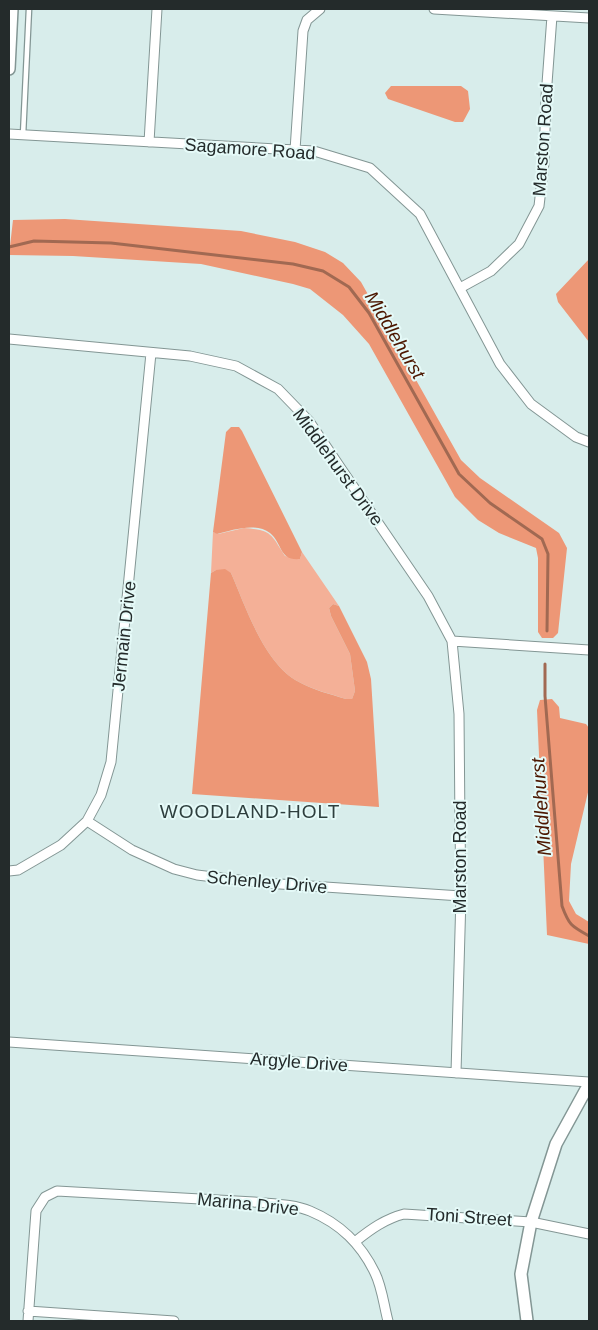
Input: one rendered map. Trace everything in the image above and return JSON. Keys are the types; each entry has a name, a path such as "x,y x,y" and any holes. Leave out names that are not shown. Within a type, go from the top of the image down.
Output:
{"street":[{"path":"9,69 12,9"},
{"path":"149,142 157,9"},
{"path":"295,150 303,31 307,20 320,9"},
{"path":"434,9 589,18"},
{"name":"Marston Road","path":"460,288 491,271 519,244 539,206 544,163 546,97 552,16"},
{"name":"Sagamore Road","path":"9,134 314,151 370,168 420,214 500,364 531,404 576,437 589,442"},
{"name":"Middlehurst Drive","path":"9,339 190,356 236,366 278,389 309,421 428,596 452,641"},
{"name":"Jermain Drive","path":"9,871 18,870 62,845 87,821 101,795 111,762 151,353"},
{"path":"452,641 589,650"},
{"name":"Marston Road","path":"452,641 459,714 461,896 456,1074"},
{"name":"Schenley Drive","path":"87,821 132,850 174,869 197,875 265,883 461,896"},
{"name":"Argyle Drive","path":"9,1042 589,1083"},
{"path":"527,1321 521,1274 531,1222 556,1144 589,1083"},
{"name":"Marina Drive","path":"28,1311 36,1211 45,1197 57,1191 71,1191 280,1205 309,1211 333,1224 356,1242 376,1274 388,1321"},
{"name":"Toni Street","path":"356,1242 370,1230 392,1217 404,1214 531,1222 589,1234"},
{"path":"28,1321 28,1311 174,1321"}],"lane":[{"path":"23,134 29,9"}],"shaded area":[{"path":"391,86 461,86 468,91 470,109 463,122 455,122 388,99 385,93"},
{"path":"65,219 241,231 295,242 325,252 343,263 361,282 461,460 480,478 559,533 567,548 558,633 553,638 542,638 538,632 538,558 536,548 499,533 478,520 455,497 369,344 343,315 310,289 201,264 73,256 9,255 13,220"},
{"path":"589,259 589,342 558,302 556,294"},
{"path":"231,427 239,427 242,431 302,552 300,559 293,559 285,555 270,533 258,528 237,529 217,534 213,532 226,432"},
{"path":"244,528 260,530 270,534 285,556 300,559 302,552 339,606 333,604 329,608 331,616 350,654 355,691 352,699 322,692 299,682 287,674 266,649 250,618 231,573 216,570 211,573 213,532 218,534"},
{"path":"225,569 231,573 250,618 266,649 287,674 299,682 322,692 352,699 355,691 350,654 331,616 329,608 333,604 339,606 367,662 371,679 379,807 192,794 211,573 216,570"},
{"path":"552,699 559,707 560,718 586,724 589,728 589,788 571,864 569,901 576,914 589,922 589,944 547,935 537,710 540,700"}],"waterway":[{"name":"Middlehurst","path":"9,247 34,241 111,243 293,264 323,271 349,287 369,313 459,474 490,503 542,539 548,554 547,631"},
{"name":"Middlehurst","path":"545,664 545,696 562,906 571,924 589,936"}],"district":[{"name":"WOODLAND-HOLT","path":"250,811"}]}
